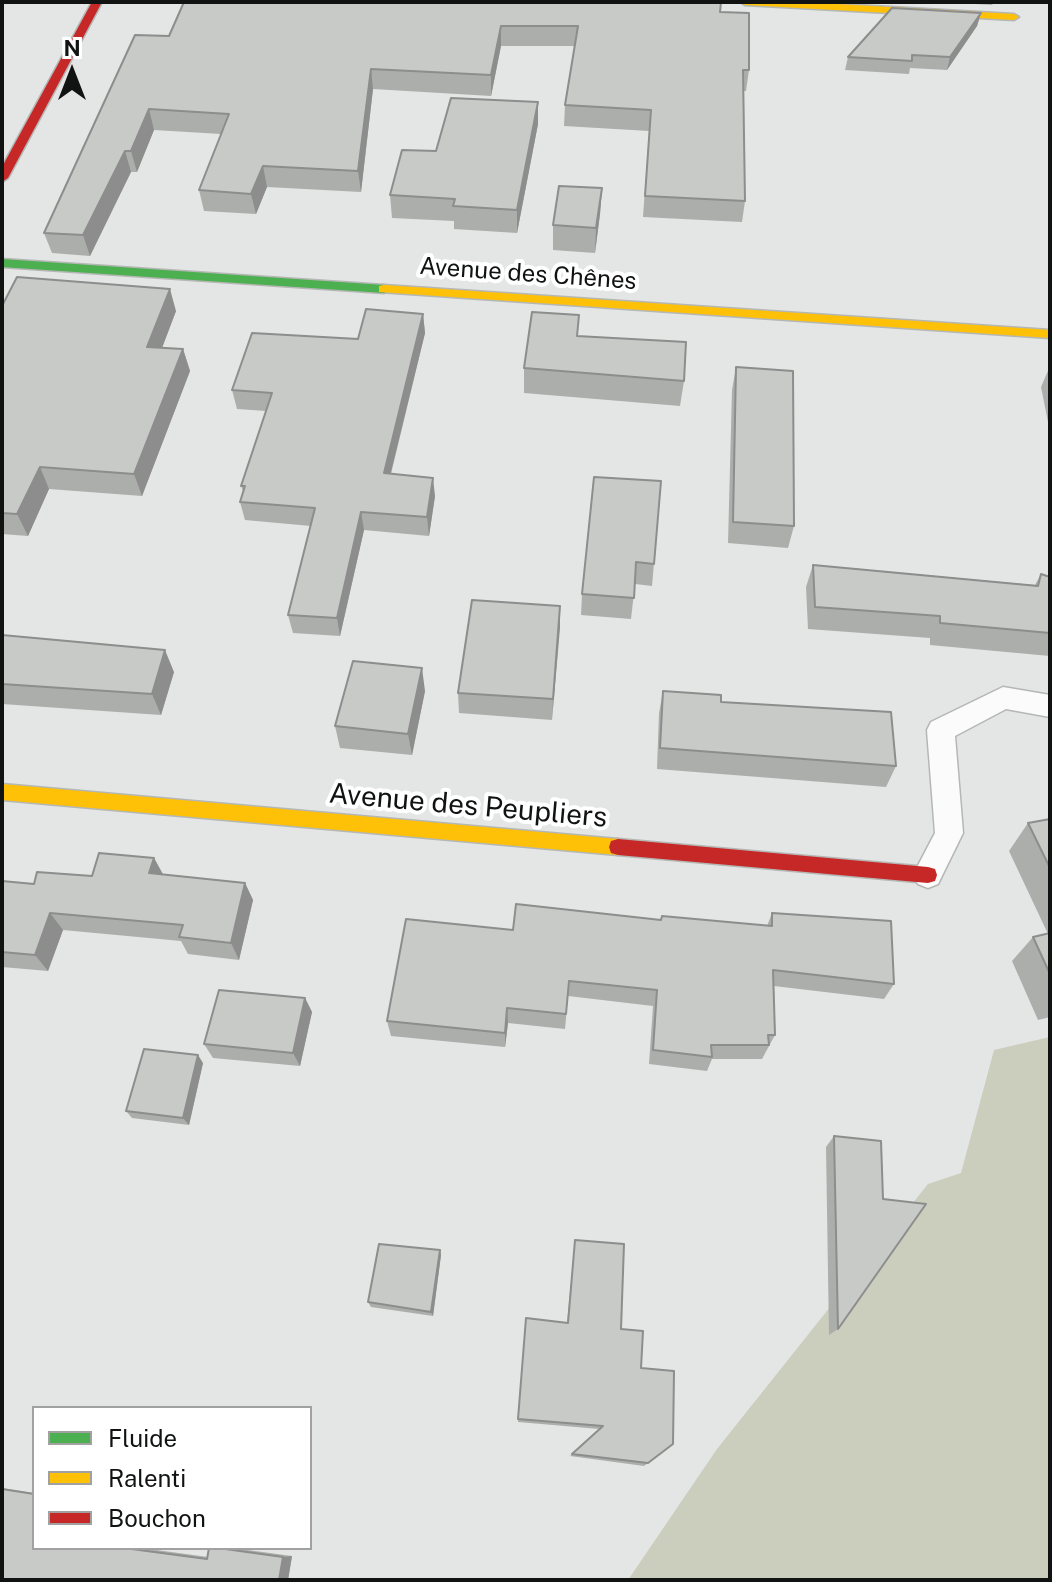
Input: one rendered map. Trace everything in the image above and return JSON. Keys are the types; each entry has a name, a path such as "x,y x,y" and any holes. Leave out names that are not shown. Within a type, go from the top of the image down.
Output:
{"street":[{"path":"2,178 97,2"},
{"path":"745,2 1014,17"},
{"name":"Avenue des Chênes","path":"2,263 1050,334"},
{"name":"Avenue des Peupliers","path":"2,792 928,875"}],"lane":[{"path":"928,875 949,833 941,730 1003,698 1050,706"}],"green space":[{"path":"1050,1037 1050,1580 628,1580 717,1449 928,1184 961,1173 994,1050"}],"building":[{"path":"184,2 721,2 720,12 749,13 749,70 743,70 745,201 645,196 651,110 565,105 578,26 501,26 491,75 371,69 358,171 263,166 251,194 199,190 229,114 149,109 131,151 125,151 83,235 44,233 135,35 169,36"},
{"path":"892,8 981,13 950,57 912,55 912,61 848,57"},
{"path":"451,98 538,102 517,210 453,206 455,199 390,195 402,150 436,151"},
{"path":"559,186 602,188 596,228 553,225"},
{"path":"17,277 170,289 147,347 183,349 134,474 40,467 17,514 2,513 2,306"},
{"path":"366,309 423,314 384,473 433,478 427,517 361,512 337,618 288,615 315,508 240,502 245,486 241,486 272,393 232,390 252,333 358,339"},
{"path":"532,312 579,315 577,336 686,342 684,381 524,368"},
{"path":"736,367 793,371 794,526 733,522"},
{"path":"594,477 661,481 654,564 636,562 634,598 582,594"},
{"path":"813,565 1038,586 1041,574 1050,577 1050,633 940,623 940,616 815,607"},
{"path":"472,600 560,606 553,699 458,693"},
{"path":"2,635 165,650 152,694 2,684"},
{"path":"353,661 422,668 408,734 335,726"},
{"path":"663,691 721,695 721,702 891,712 896,766 660,748"},
{"path":"1050,819 1050,868 1028,823"},
{"path":"99,853 154,858 149,873 245,883 231,943 179,937 183,925 50,913 35,955 2,952 2,881 34,884 37,872 92,876"},
{"path":"516,904 661,920 662,916 772,926 772,913 891,921 894,984 773,970 775,1035 768,1035 769,1045 711,1045 712,1057 653,1050 657,990 569,981 566,1014 507,1008 505,1033 387,1021 406,919 513,930"},
{"path":"1050,933 1050,974 1033,937"},
{"path":"219,990 305,998 293,1053 204,1044"},
{"path":"144,1049 198,1055 183,1118 126,1111"},
{"path":"834,1136 881,1141 883,1199 926,1204 838,1329"},
{"path":"575,1240 624,1244 621,1329 643,1331 641,1368 674,1371 673,1444 648,1463 572,1454 603,1426 518,1419 526,1318 568,1323"},
{"path":"379,1244 440,1250 431,1312 368,1302"},
{"path":"2,1489 32,1494 32,1550 139,1550 207,1559 209,1550 232,1550 283,1557 279,1580 2,1580"}],"traffic: fast":[{"path":"2,263 384,289"}],"traffic: slow":[{"path":"745,2 1014,17"},
{"path":"384,289 1050,334"},
{"path":"2,792 618,847"}],"traffic: jam":[{"path":"2,178 97,2"},
{"path":"618,847 928,875"}]}
